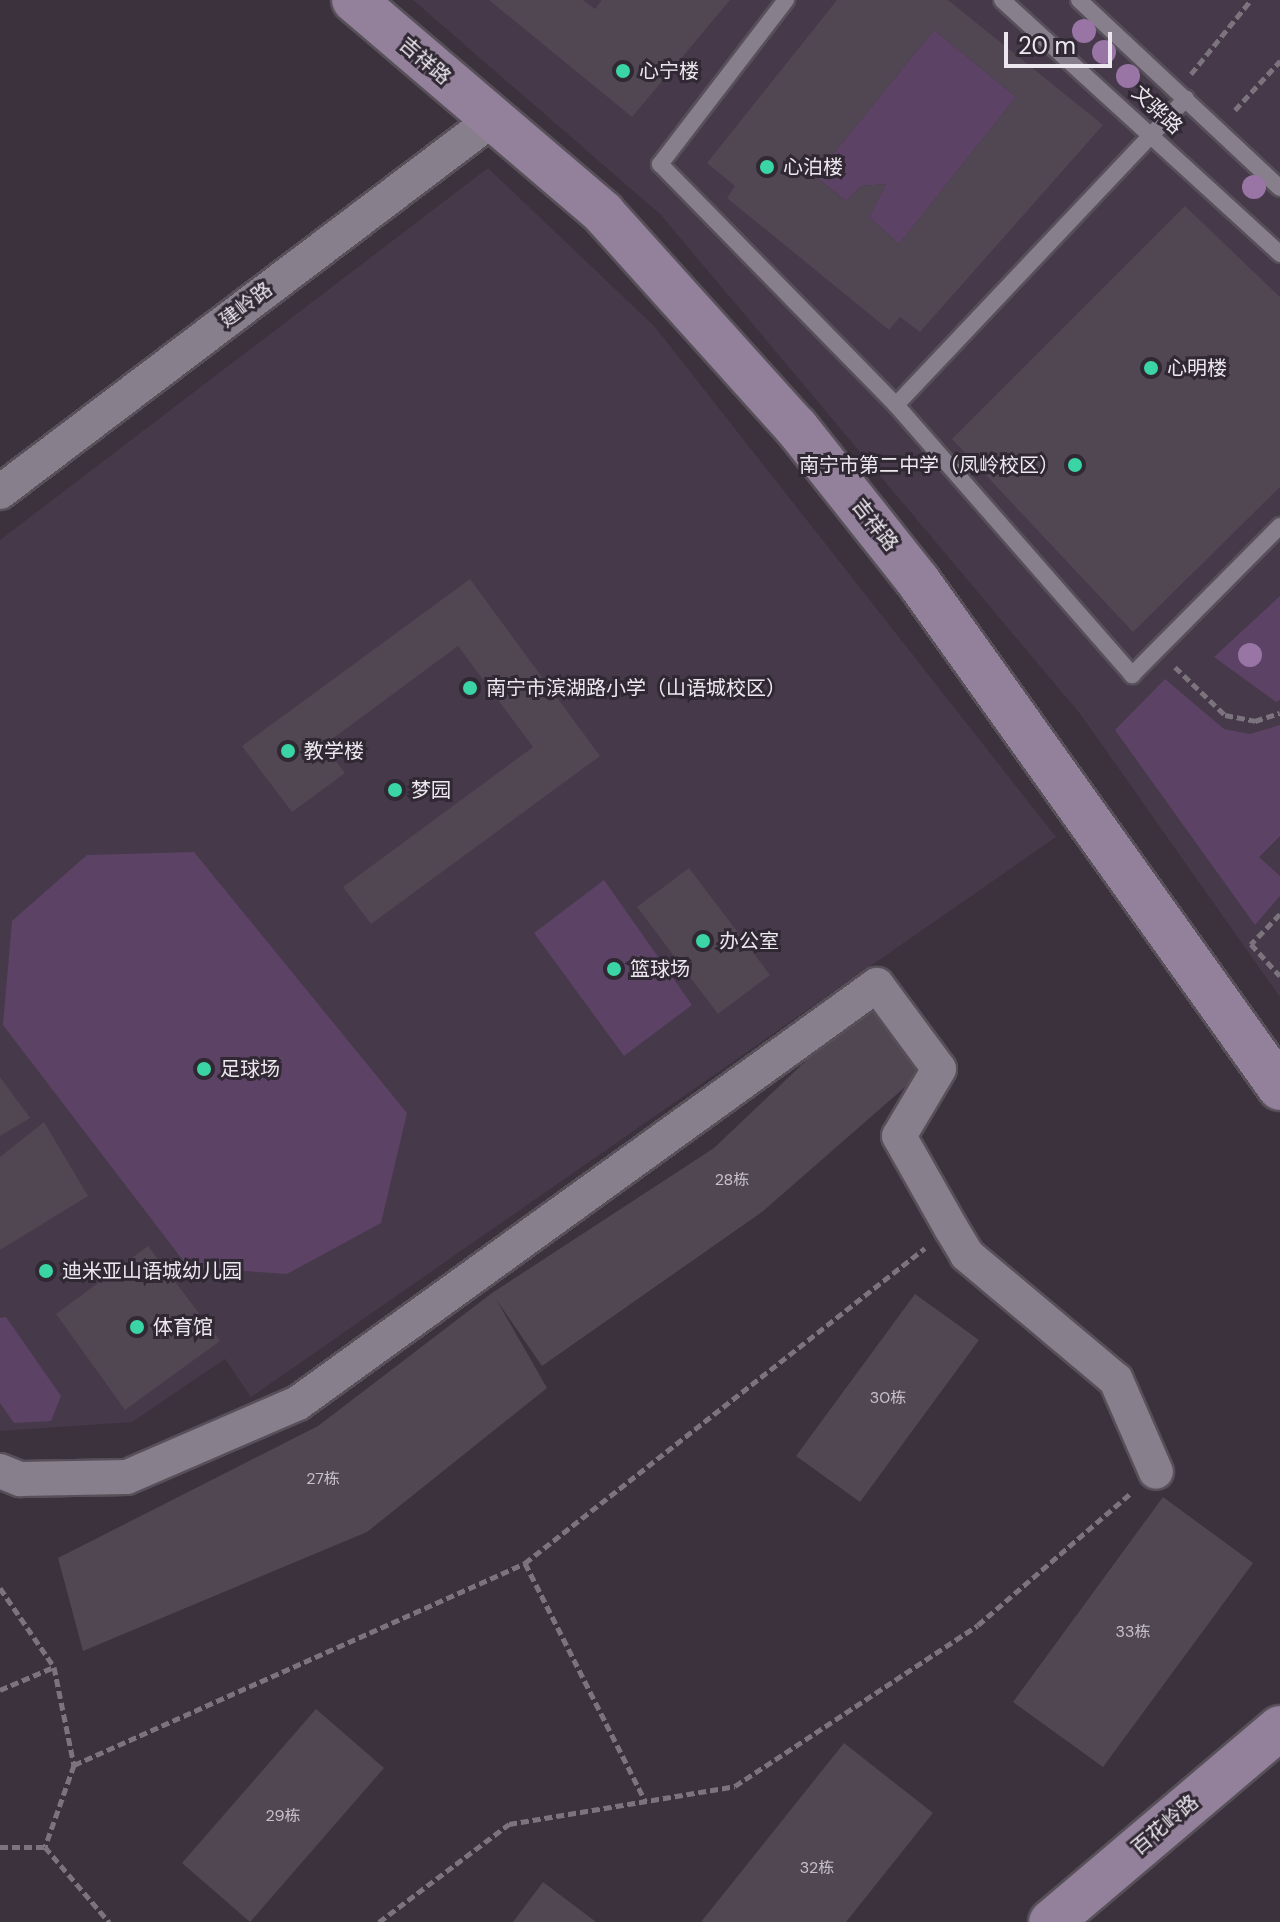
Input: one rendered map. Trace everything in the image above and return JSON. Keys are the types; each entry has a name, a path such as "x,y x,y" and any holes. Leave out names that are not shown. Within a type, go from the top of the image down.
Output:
{"street":[{"name":"吉祥路","path":"354,0 623,235 835,475 1280,1088"},
{"name":"建岭路","path":"0,492 493,119"},
{"path":"0,1471 20,1479 127,1477 298,1403 877,985 939,1069 899,1136 951,1228 967,1255 1116,1380 1156,1472"},
{"name":"百花岭路","path":"1051,1922 1280,1728"}],"lane":[{"path":"786,0 660,164 896,405 1132,675 1280,526"},
{"name":"文骅路","path":"1002,0 1151,131 1280,254"},
{"name":"文骅路","path":"1079,0 1280,188"},
{"path":"896,405 1182,94"}],"path":[{"path":"1182,94 1251,0"},
{"path":"1218,129 1280,61"},
{"path":"1158,649 1225,715 1255,721 1280,713"},
{"path":"1280,914 1251,944 1280,976"},
{"path":"74,1765 525,1563 951,1228"},
{"path":"379,1922 509,1824 735,1786 978,1625 1156,1472"},
{"path":"525,1563 645,1801"},
{"path":"0,1588 54,1667 74,1765 45,1847"},
{"path":"0,1690 54,1667"},
{"path":"0,1847 45,1847 109,1922"}],"shaded area":[{"name":"南宁市第二中学（凤岭校区）","path":"413,0 1280,0 1280,997 1081,715 661,215"},
{"path":"934,30 1016,97 899,244 869,217 886,184 861,186 846,201 815,176"},
{"name":"南宁市滨湖路小学（山语城校区）","path":"488,168 655,327 1056,837 251,1397 225,1359 132,1422 0,1431 0,540"},
{"path":"1280,596 1280,700 1276,702 1214,657"},
{"path":"1165,679 1224,729 1250,734 1280,725 1280,836 1259,857 1280,876 1280,896 1255,925 1115,730"},
{"name":"足球场","path":"194,852 407,1113 381,1223 287,1274 188,1267 3,1025 12,921 87,855"},
{"name":"篮球场","path":"604,880 692,1005 624,1056 534,933"},
{"path":"6,1317 61,1396 51,1421 14,1423 0,1403 0,1318"}],"building":[{"name":"心宁楼","path":"489,0 583,0 595,9 602,0 730,0 632,117"},
{"name":"心泊楼","path":"837,0 948,0 1103,125 920,332 900,317 889,330 727,198 735,186 707,163","holes":["934,30 1016,97 899,244 869,217 886,184 861,186 846,201 815,176"]},
{"name":"心明楼","path":"1185,206 1280,297 1280,487 1133,632 952,439"},
{"name":"教学楼","path":"470,579 600,756 371,924 343,887 533,747 458,646 324,745 345,773 292,812 242,746"},
{"name":"办公室","path":"689,868 770,975 718,1014 637,907"},
{"path":"874,996 928,1067 762,1212 542,1366 496,1299 547,1388 367,1532 83,1651 58,1558 318,1426 492,1293 714,1148"},
{"path":"0,1077 30,1118 0,1136"},
{"path":"44,1122 88,1196 0,1250 0,1157"},
{"name":"体育馆","path":"148,1246 220,1341 125,1410 56,1314"},
{"path":"915,1294 979,1340 860,1502 796,1456"},
{"path":"1163,1497 1253,1563 1103,1767 1013,1702"},
{"path":"316,1709 384,1768 250,1922 182,1863"},
{"path":"844,1743 933,1813 846,1922 701,1922"},
{"path":"543,1882 596,1922 513,1922"}],"place":[{"name":"心宁楼","path":"623,71"},
{"name":"心泊楼","path":"767,167"},
{"name":"心明楼","path":"1151,368"},
{"name":"南宁市第二中学（凤岭校区）","path":"1075,465"},
{"name":"南宁市滨湖路小学（山语城校区）","path":"470,688"},
{"name":"教学楼","path":"288,751"},
{"name":"梦园","path":"395,790"},
{"name":"办公室","path":"703,941"},
{"name":"篮球场","path":"614,969"},
{"name":"足球场","path":"204,1069"},
{"name":"迪米亚山语城幼儿园","path":"46,1271"},
{"name":"体育馆","path":"137,1327"}]}
